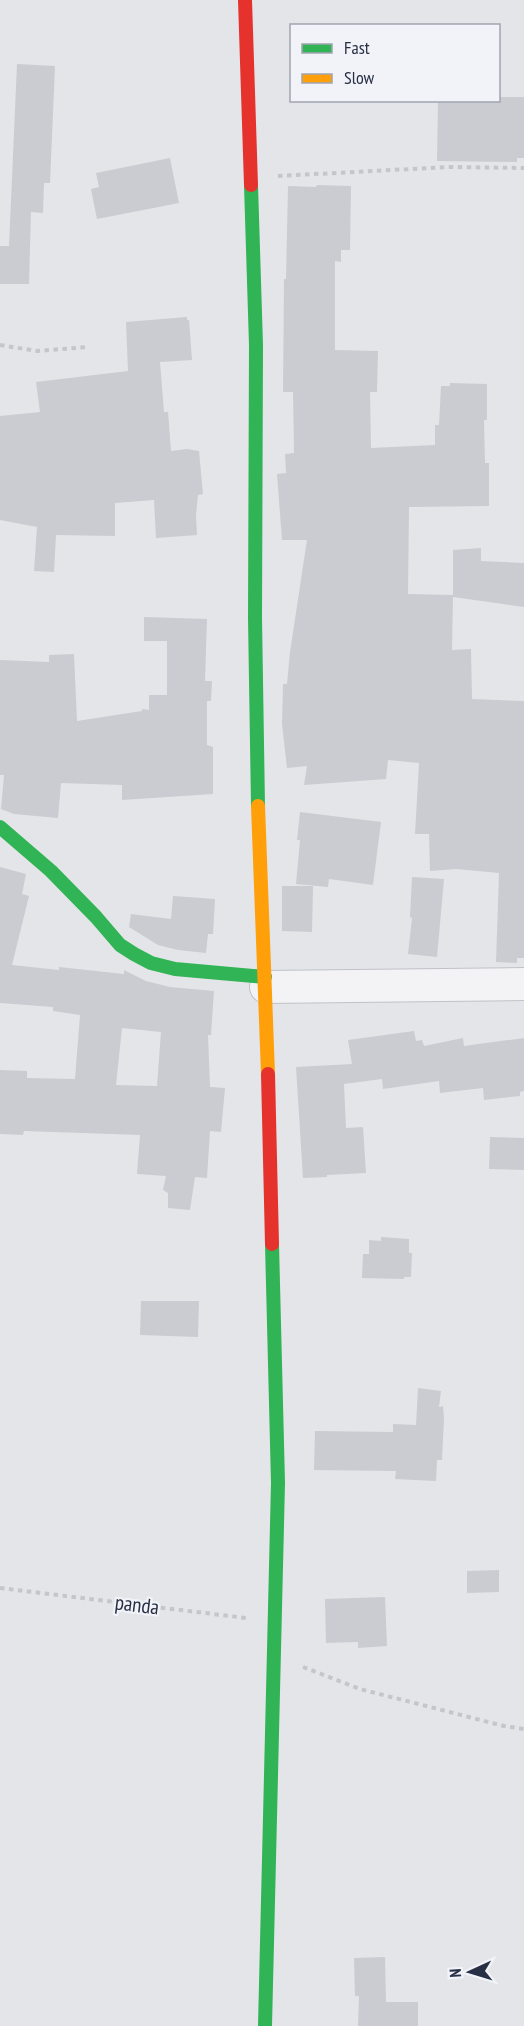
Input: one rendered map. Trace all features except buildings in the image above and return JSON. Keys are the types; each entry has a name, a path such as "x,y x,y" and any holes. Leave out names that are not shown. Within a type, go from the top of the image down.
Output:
{"main road":[{"path":"245,0 255,345 258,848 266,982 278,1483 265,2026"},
{"path":"0,827 51,871 120,945 134,954 150,963 175,969 266,982"}],"street":[{"path":"266,982 524,984"}],"path":[{"path":"250,178 449,168 524,168"},
{"path":"0,345 37,351 88,347"},
{"name":"panda","path":"0,1588 275,1622"},
{"path":"274,1656 360,1689 504,1726 524,1728"}],"traffic: fast":[{"path":"251,185 256,345 255,618 258,806"},
{"path":"0,827 51,871 120,945 134,954 151,963 175,969 265,977"},
{"path":"265,2026 278,1483 272,1244"}],"traffic: slow":[{"path":"258,806 268,1074"}],"traffic: jam":[{"path":"245,0 251,185"},
{"path":"268,1074 272,1244"}]}
